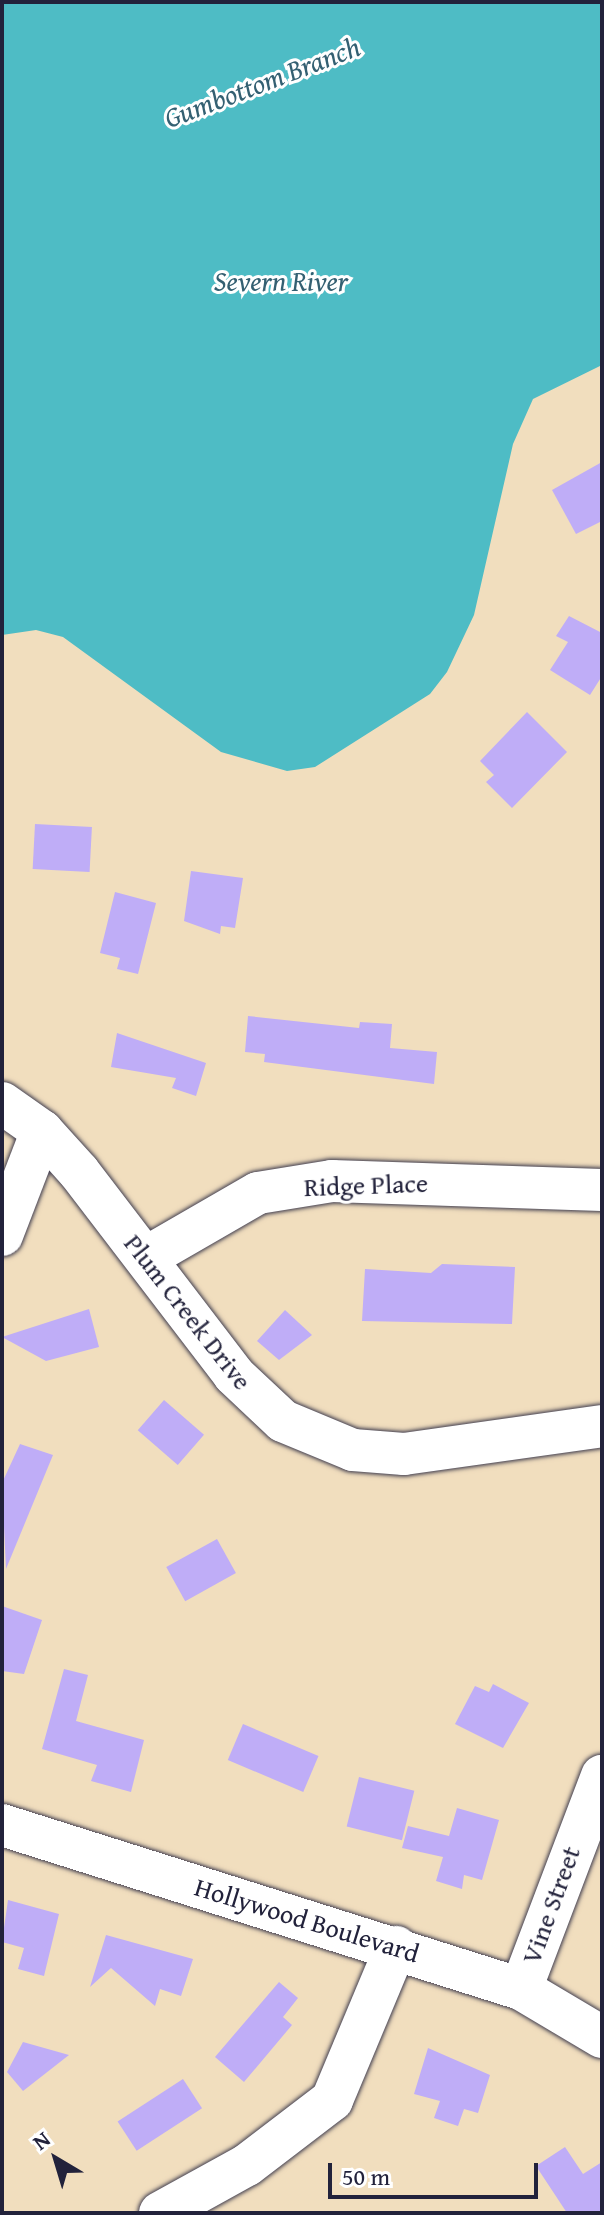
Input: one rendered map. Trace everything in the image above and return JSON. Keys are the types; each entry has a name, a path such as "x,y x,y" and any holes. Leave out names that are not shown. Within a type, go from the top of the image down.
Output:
{"street":[{"name":"Plum Creek Drive","path":"2,1103 42,1131 147,1257 256,1400 316,1439 404,1454 602,1426"},
{"path":"2,1235 42,1131"},
{"name":"Ridge Place","path":"147,1257 258,1193 332,1181 602,1190"},
{"name":"Vine Street","path":"521,1989 602,1776"},
{"name":"Hollywood Boulevard","path":"2,1825 521,1989 602,2037"},
{"path":"160,2213 247,2165 332,2100 396,1947"}],"water":[{"name":"Severn River","path":"2,2 602,2 602,365 533,399 513,444 474,615 447,672 430,694 315,767 287,771 221,752 63,637 36,630 2,635"}],"building":[{"path":"602,462 602,521 576,534 552,490"},
{"path":"569,616 602,633 602,676 590,695 550,670 568,642 556,636"},
{"path":"527,712 567,752 512,808 486,782 494,775 480,761"},
{"path":"35,824 92,827 90,872 33,869"},
{"path":"191,871 243,878 235,928 221,926 220,934 184,921"},
{"path":"115,892 156,903 138,974 117,969 120,958 100,953"},
{"path":"248,1016 359,1028 360,1022 392,1024 390,1048 437,1052 434,1084 264,1062 265,1054 245,1052"},
{"path":"117,1033 206,1063 196,1096 172,1088 176,1078 111,1067"},
{"path":"442,1264 515,1267 512,1324 362,1321 365,1269 431,1273"},
{"path":"89,1309 99,1347 46,1361 2,1337"},
{"path":"285,1310 312,1335 279,1360 257,1341"},
{"path":"164,1400 204,1435 178,1465 138,1430"},
{"path":"20,1444 53,1455 6,1569 2,1483"},
{"path":"217,1539 236,1573 185,1601 166,1567"},
{"path":"2,1606 42,1620 24,1674 2,1671"},
{"path":"64,1669 88,1675 76,1721 144,1740 131,1792 91,1781 97,1765 42,1749"},
{"path":"493,1684 529,1703 503,1748 455,1724 475,1686 489,1692"},
{"path":"243,1724 318,1756 303,1792 228,1760"},
{"path":"359,1777 414,1791 402,1840 347,1826"},
{"path":"457,1808 499,1820 482,1880 464,1875 462,1889 436,1881 443,1857 402,1848 408,1826 449,1836"},
{"path":"8,1900 59,1914 44,1976 18,1969 24,1948 2,1942"},
{"path":"106,1935 193,1959 181,1996 160,1989 155,2006 111,1968 90,1987"},
{"path":"279,1982 298,1998 283,2017 292,2025 244,2082 215,2057"},
{"path":"23,2042 69,2055 23,2091 7,2072"},
{"path":"428,2048 490,2075 478,2113 464,2109 458,2126 434,2118 440,2101 414,2094"},
{"path":"183,2079 202,2108 137,2151 118,2121"},
{"path":"565,2147 583,2174 602,2162 602,2213 567,2213 536,2166"}],"water label":[{"name":"Gumbottom Branch","path":"262,82"}]}
